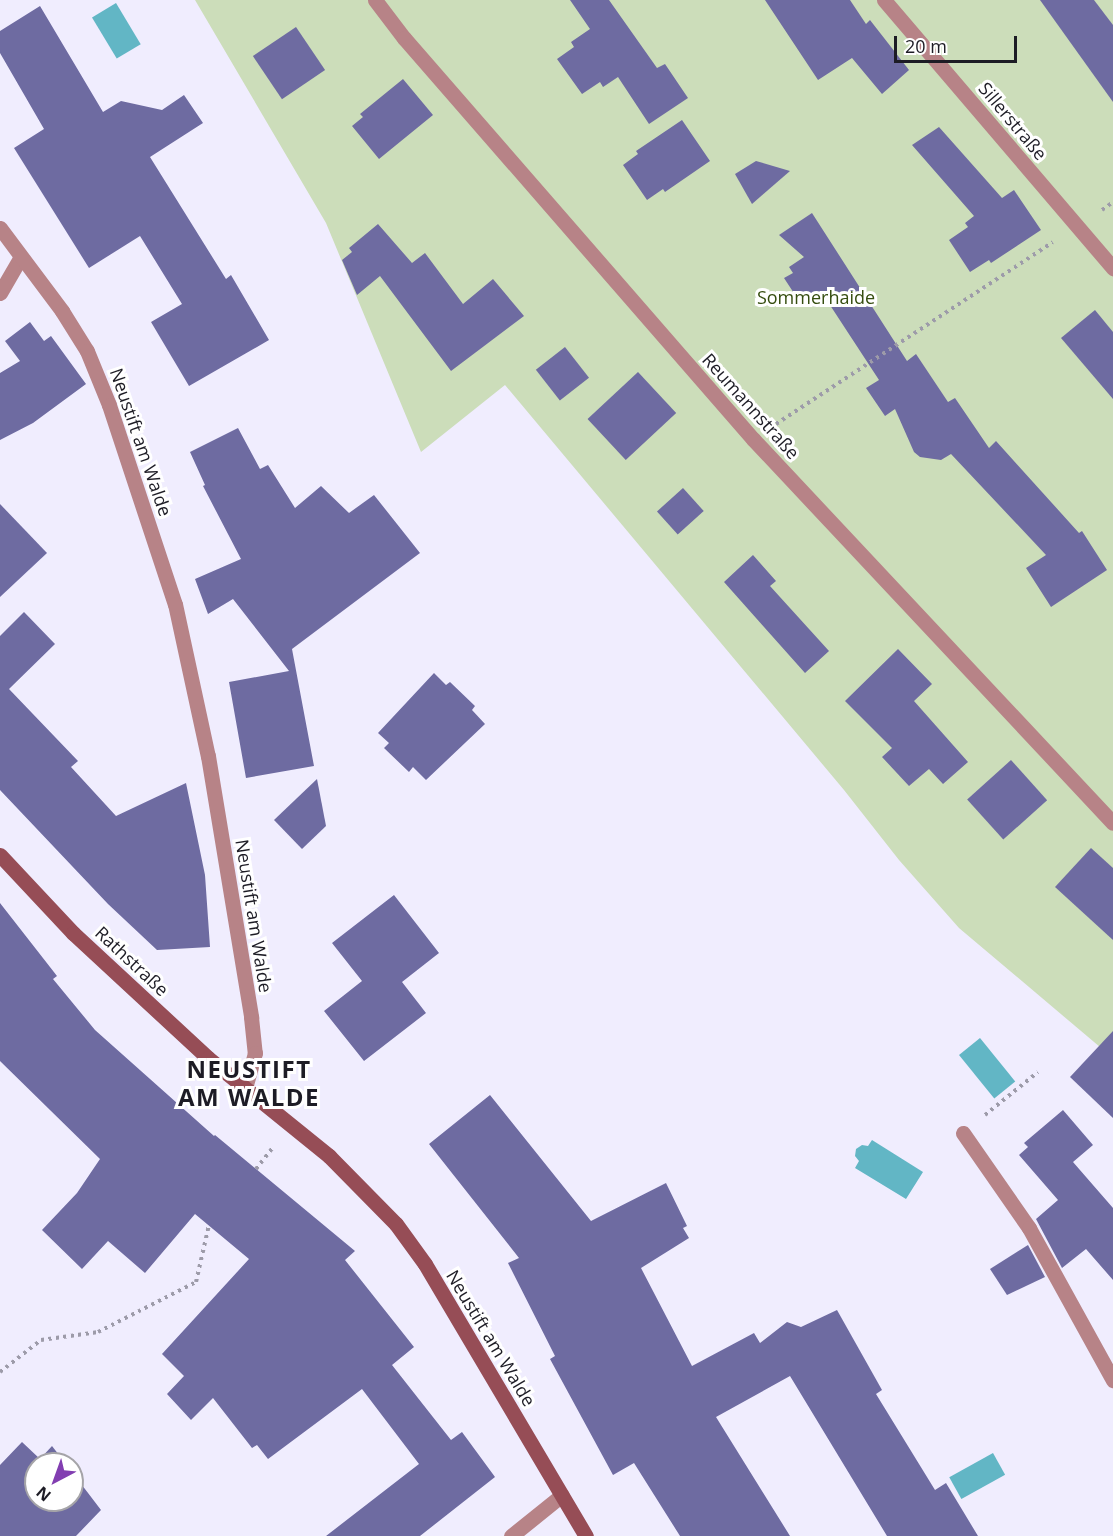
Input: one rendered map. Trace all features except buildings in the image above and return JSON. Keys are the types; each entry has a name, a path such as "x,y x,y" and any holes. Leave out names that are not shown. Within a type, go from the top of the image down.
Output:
{"main road":[{"name":"Rathstraße","path":"0,855 73,933 176,1029 245,1088"},
{"name":"Neustift am Walde","path":"245,1088 328,1156 396,1224 425,1264 586,1536"}],"street":[{"name":"Reumannstraße","path":"375,0 404,38 753,440 1113,823"},
{"name":"Sillerstraße","path":"884,0 1113,267"},
{"name":"Neustift am Walde","path":"0,228 20,259 62,311 87,351 100,380 175,604 208,756 251,1017 255,1053 245,1088"},
{"path":"0,293 20,259"},
{"path":"963,1133 1029,1228 1111,1374"},
{"path":"511,1536 562,1495"}],"path":[{"path":"753,440 1077,226"},
{"path":"963,1133 1038,1072"},
{"path":"0,1372 41,1340 98,1332 196,1282 208,1225"}],"green space":[{"name":"Sommerhaide","path":"195,0 1113,0 1113,1058 959,928 899,860 844,790 505,385 421,452 326,223"}],"water":[{"path":"116,3 141,44 117,59 92,17"},
{"path":"980,1038 1015,1082 994,1099 959,1055"},
{"path":"872,1140 923,1172 906,1199 855,1168 859,1161 855,1156 856,1149 862,1145 868,1146"},
{"path":"993,1453 1005,1475 961,1499 949,1477"}],"district":[{"name":"NEUSTIFT AM WALDE","path":"249,1083"}]}
